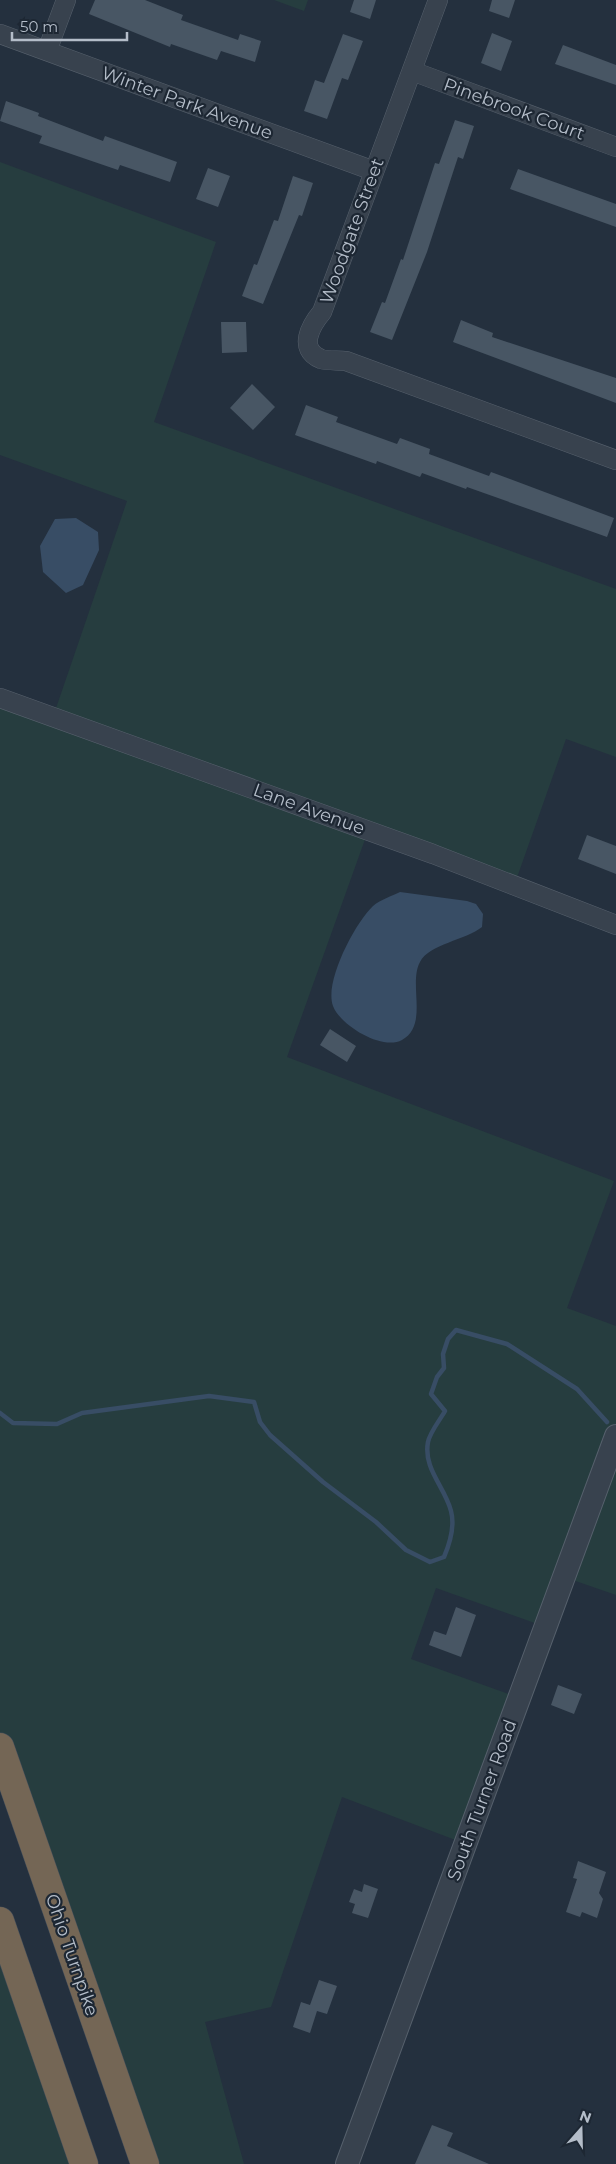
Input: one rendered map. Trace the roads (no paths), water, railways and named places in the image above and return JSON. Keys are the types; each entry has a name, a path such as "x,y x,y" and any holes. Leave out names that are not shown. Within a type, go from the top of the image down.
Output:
{"highway":[{"name":"Ohio Turnpike","path":"0,1747 145,2164"},
{"path":"0,1921 84,2164"}],"street":[{"path":"47,51 66,0"},
{"name":"Woodgate Street","path":"438,0 322,312 308,331 308,342 312,352 321,359 346,361 616,460"},
{"name":"Winter Park Avenue","path":"0,34 374,171"},
{"name":"Pinebrook Court","path":"412,71 616,146"},
{"name":"Lane Avenue","path":"0,698 433,854 616,925"},
{"name":"South Turner Road","path":"347,2164 616,1436"}],"water":[{"path":"76,518 98,532 99,550 83,585 66,593 43,572 40,546 55,519"},
{"path":"400,892 467,901 476,904 483,914 482,927 439,946 425,956 420,962 417,971 415,1025 402,1040 384,1042 363,1034 344,1021 333,1006 331,996 337,968 358,925 373,906"}],"waterway":[{"path":"0,1413 13,1423 57,1424 82,1413 209,1396 254,1402 260,1422 270,1435 323,1482 376,1522 406,1550 430,1562 444,1557 452,1528 451,1511 431,1469 427,1452 431,1434 445,1411 431,1394 437,1377 444,1368 443,1354 448,1339 456,1330 507,1344 577,1389 607,1422"}]}
